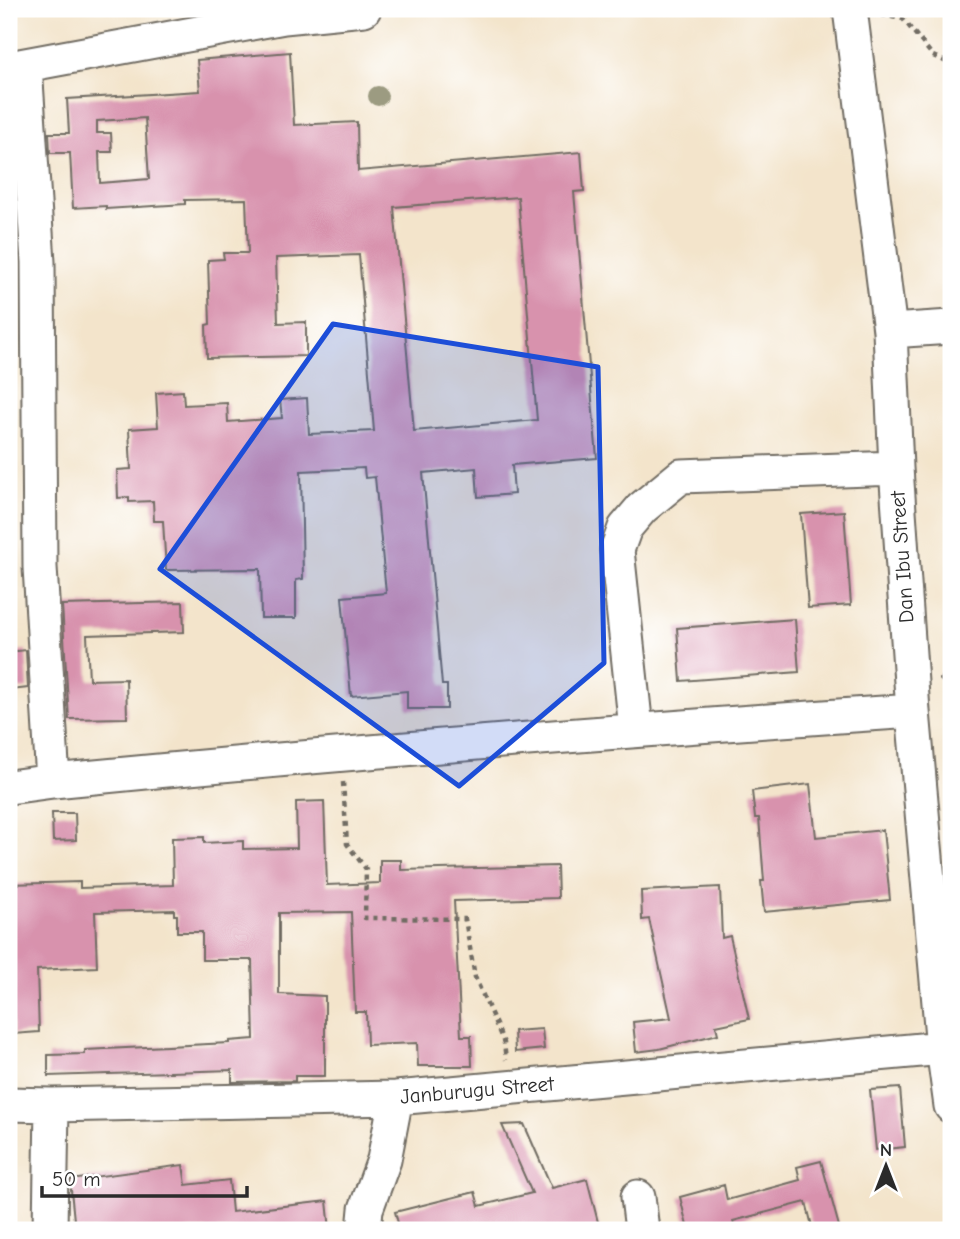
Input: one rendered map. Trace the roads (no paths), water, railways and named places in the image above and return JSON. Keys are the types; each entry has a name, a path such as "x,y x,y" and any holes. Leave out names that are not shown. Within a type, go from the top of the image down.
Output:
{"street":[{"path":"52,781 40,567 38,262 17,67 283,13 364,9"},
{"name":"Dan Ibu Street","path":"851,10 890,331 896,468 914,711 943,1048 951,1106"},
{"path":"890,331 951,327"},
{"path":"636,729 617,550 625,528 642,508 681,476 896,468"},
{"path":"9,787 341,753 636,729 914,711"},
{"name":"Janburugu Street","path":"9,1104 396,1098 943,1048"},
{"path":"364,1230 366,1209 384,1160 396,1098"},
{"path":"50,1230 52,1105"},
{"path":"638,1197 642,1230"}]}
